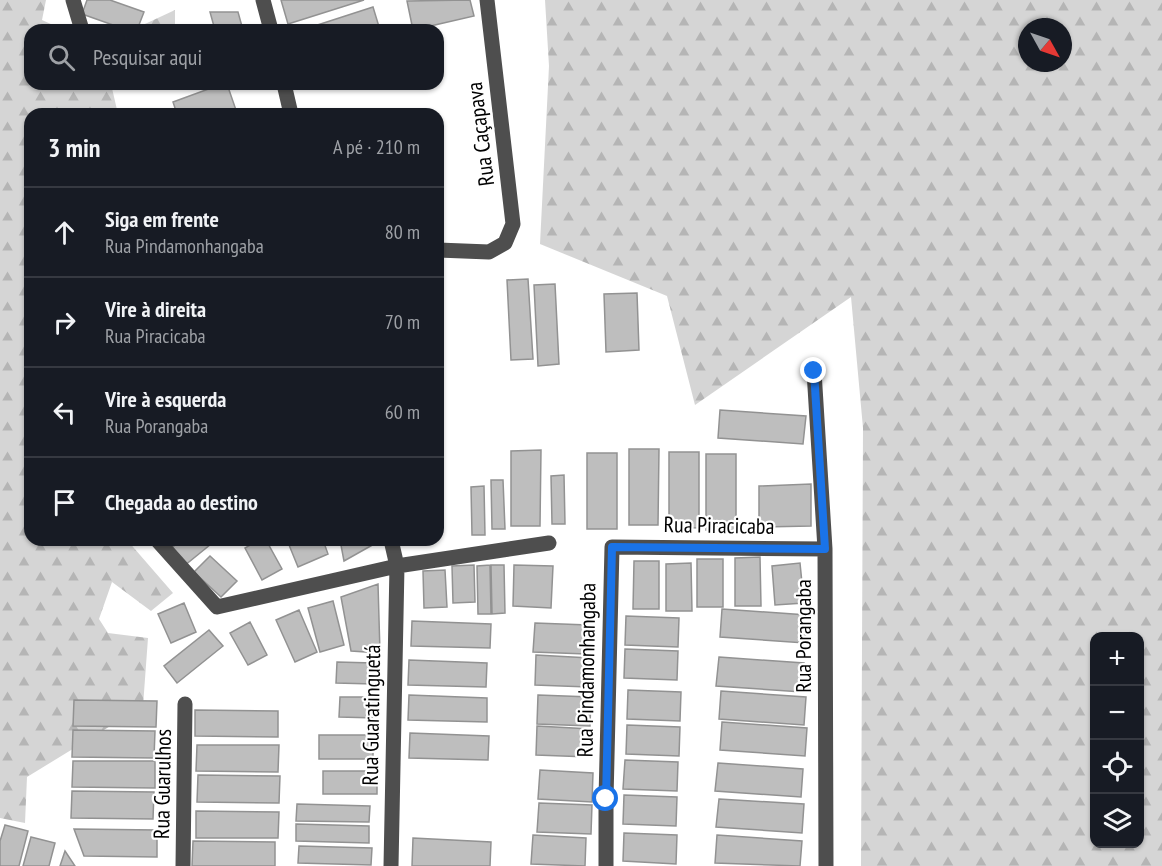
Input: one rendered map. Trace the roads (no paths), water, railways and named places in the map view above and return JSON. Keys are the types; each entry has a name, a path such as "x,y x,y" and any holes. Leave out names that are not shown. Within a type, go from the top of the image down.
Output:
{"street":[{"path":"73,0 80,24"},
{"path":"263,0 269,24"},
{"name":"Rua Caçapava","path":"444,250 489,252 505,243 513,224 487,0"},
{"path":"285,90 290,108"},
{"name":"Rua Porangaba","path":"814,371 825,549 826,866"},
{"path":"162,546 217,607 397,566 549,543"},
{"name":"Rua Guaratinguetá","path":"391,866 397,566 392,546"},
{"name":"Rua Piracicaba","path":"612,547 825,549"},
{"name":"Rua Pindamonhangaba","path":"606,866 612,547"},
{"name":"Rua Guarulhos","path":"183,866 185,704"}]}
